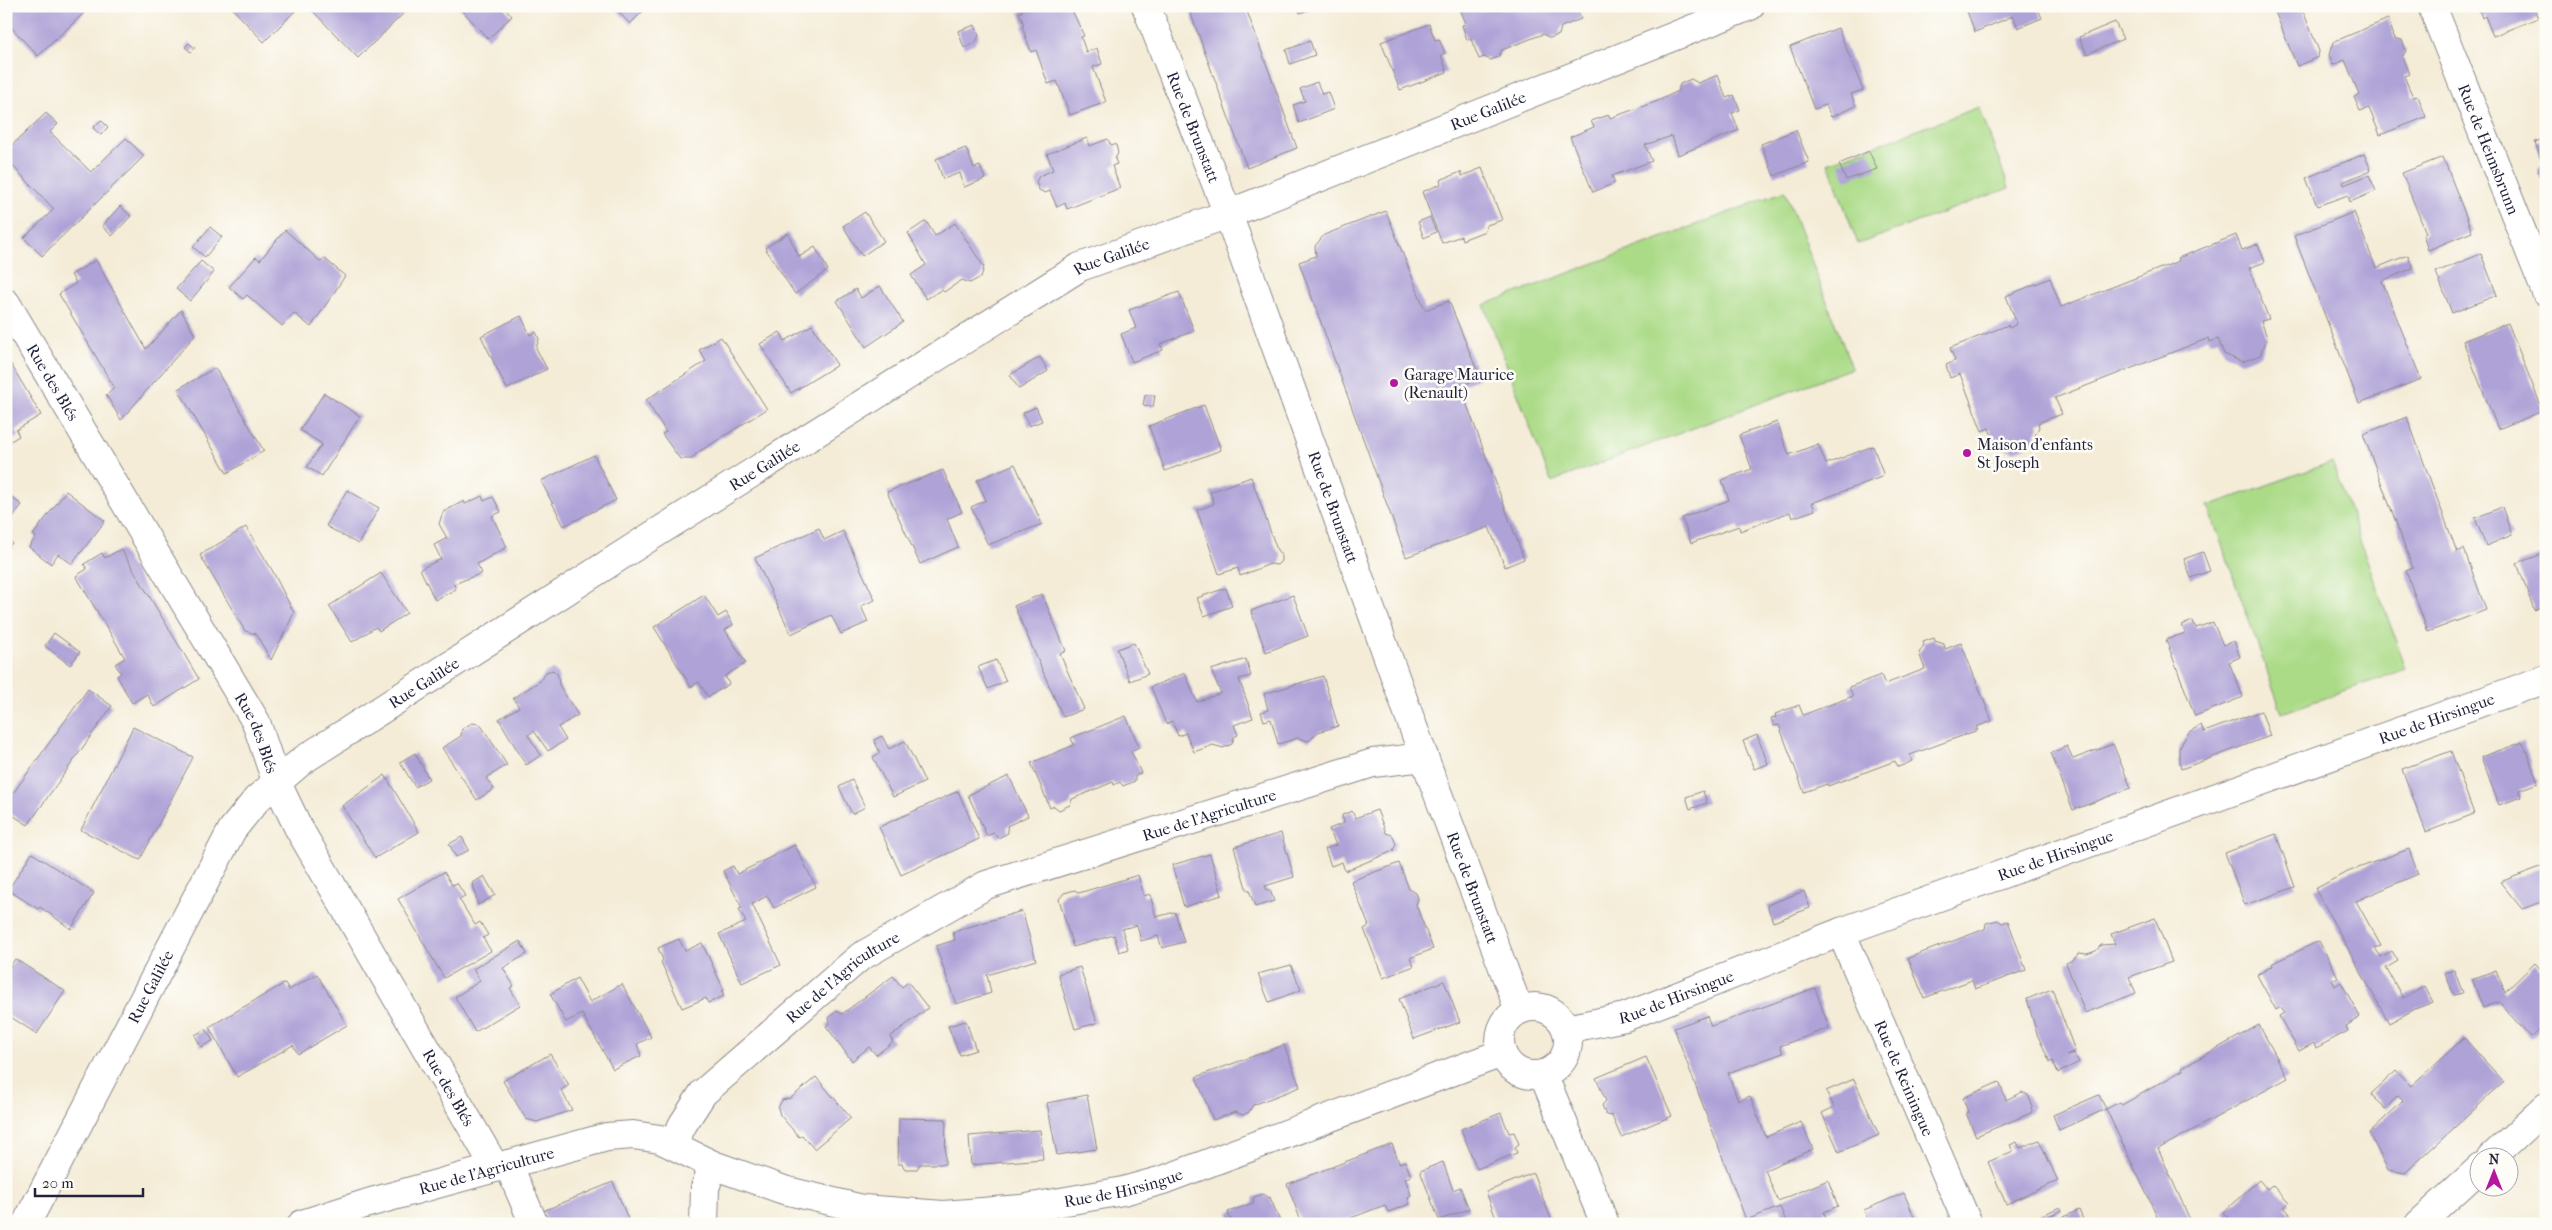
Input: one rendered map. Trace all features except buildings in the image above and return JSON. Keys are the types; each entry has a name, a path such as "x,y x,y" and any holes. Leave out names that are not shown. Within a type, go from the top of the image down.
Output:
{"street":[{"name":"Rue de Brunstatt","path":"1146,6 1228,214 1424,757 1519,1010"},
{"name":"Rue Galilée","path":"26,1224 232,830 257,799 276,781 330,742 625,552 1080,267 1228,214 1750,6"},
{"name":"Rue de Heimsbrunn","path":"2432,6 2546,292"},
{"name":"Rue des Blés","path":"6,303 256,722 276,781 298,827 534,1224"},
{"name":"Rue de Hirsingue","path":"1566,1029 1625,1017 1841,932 2546,680"},
{"name":"Rue de l'Agriculture","path":"302,1224 368,1203 607,1137 644,1136 660,1138 673,1144 683,1124 703,1093 860,958 986,885 1373,763 1424,757"},
{"name":"Rue de Reiningue","path":"1841,932 1968,1224"},
{"path":"1541,1007 1552,1011 1566,1029 1568,1040 1564,1056 1553,1069 1543,1074 1523,1073 1507,1062 1502,1053 1500,1043 1504,1023 1519,1010 1541,1007"},
{"name":"Rue de Hirsingue","path":"673,1144 713,1165 784,1190 863,1209 943,1215 1021,1209 1123,1191 1163,1180 1502,1053"},
{"path":"1543,1074 1605,1224"},
{"path":"2502,1148 2546,1108"},
{"path":"704,1224 705,1188 713,1165"},
{"path":"2419,1224 2470,1177"}],"green space":[{"path":"1979,107 2009,188 1858,244 1828,163"},
{"path":"1785,191 1852,368 1551,482 1484,305"},
{"path":"2332,462 2406,669 2282,713 2208,506"}],"place":[{"name":"Garage Maurice (Renault)","path":"1394,383"},
{"name":"Maison d'enfants St Joseph","path":"1967,453"}]}
